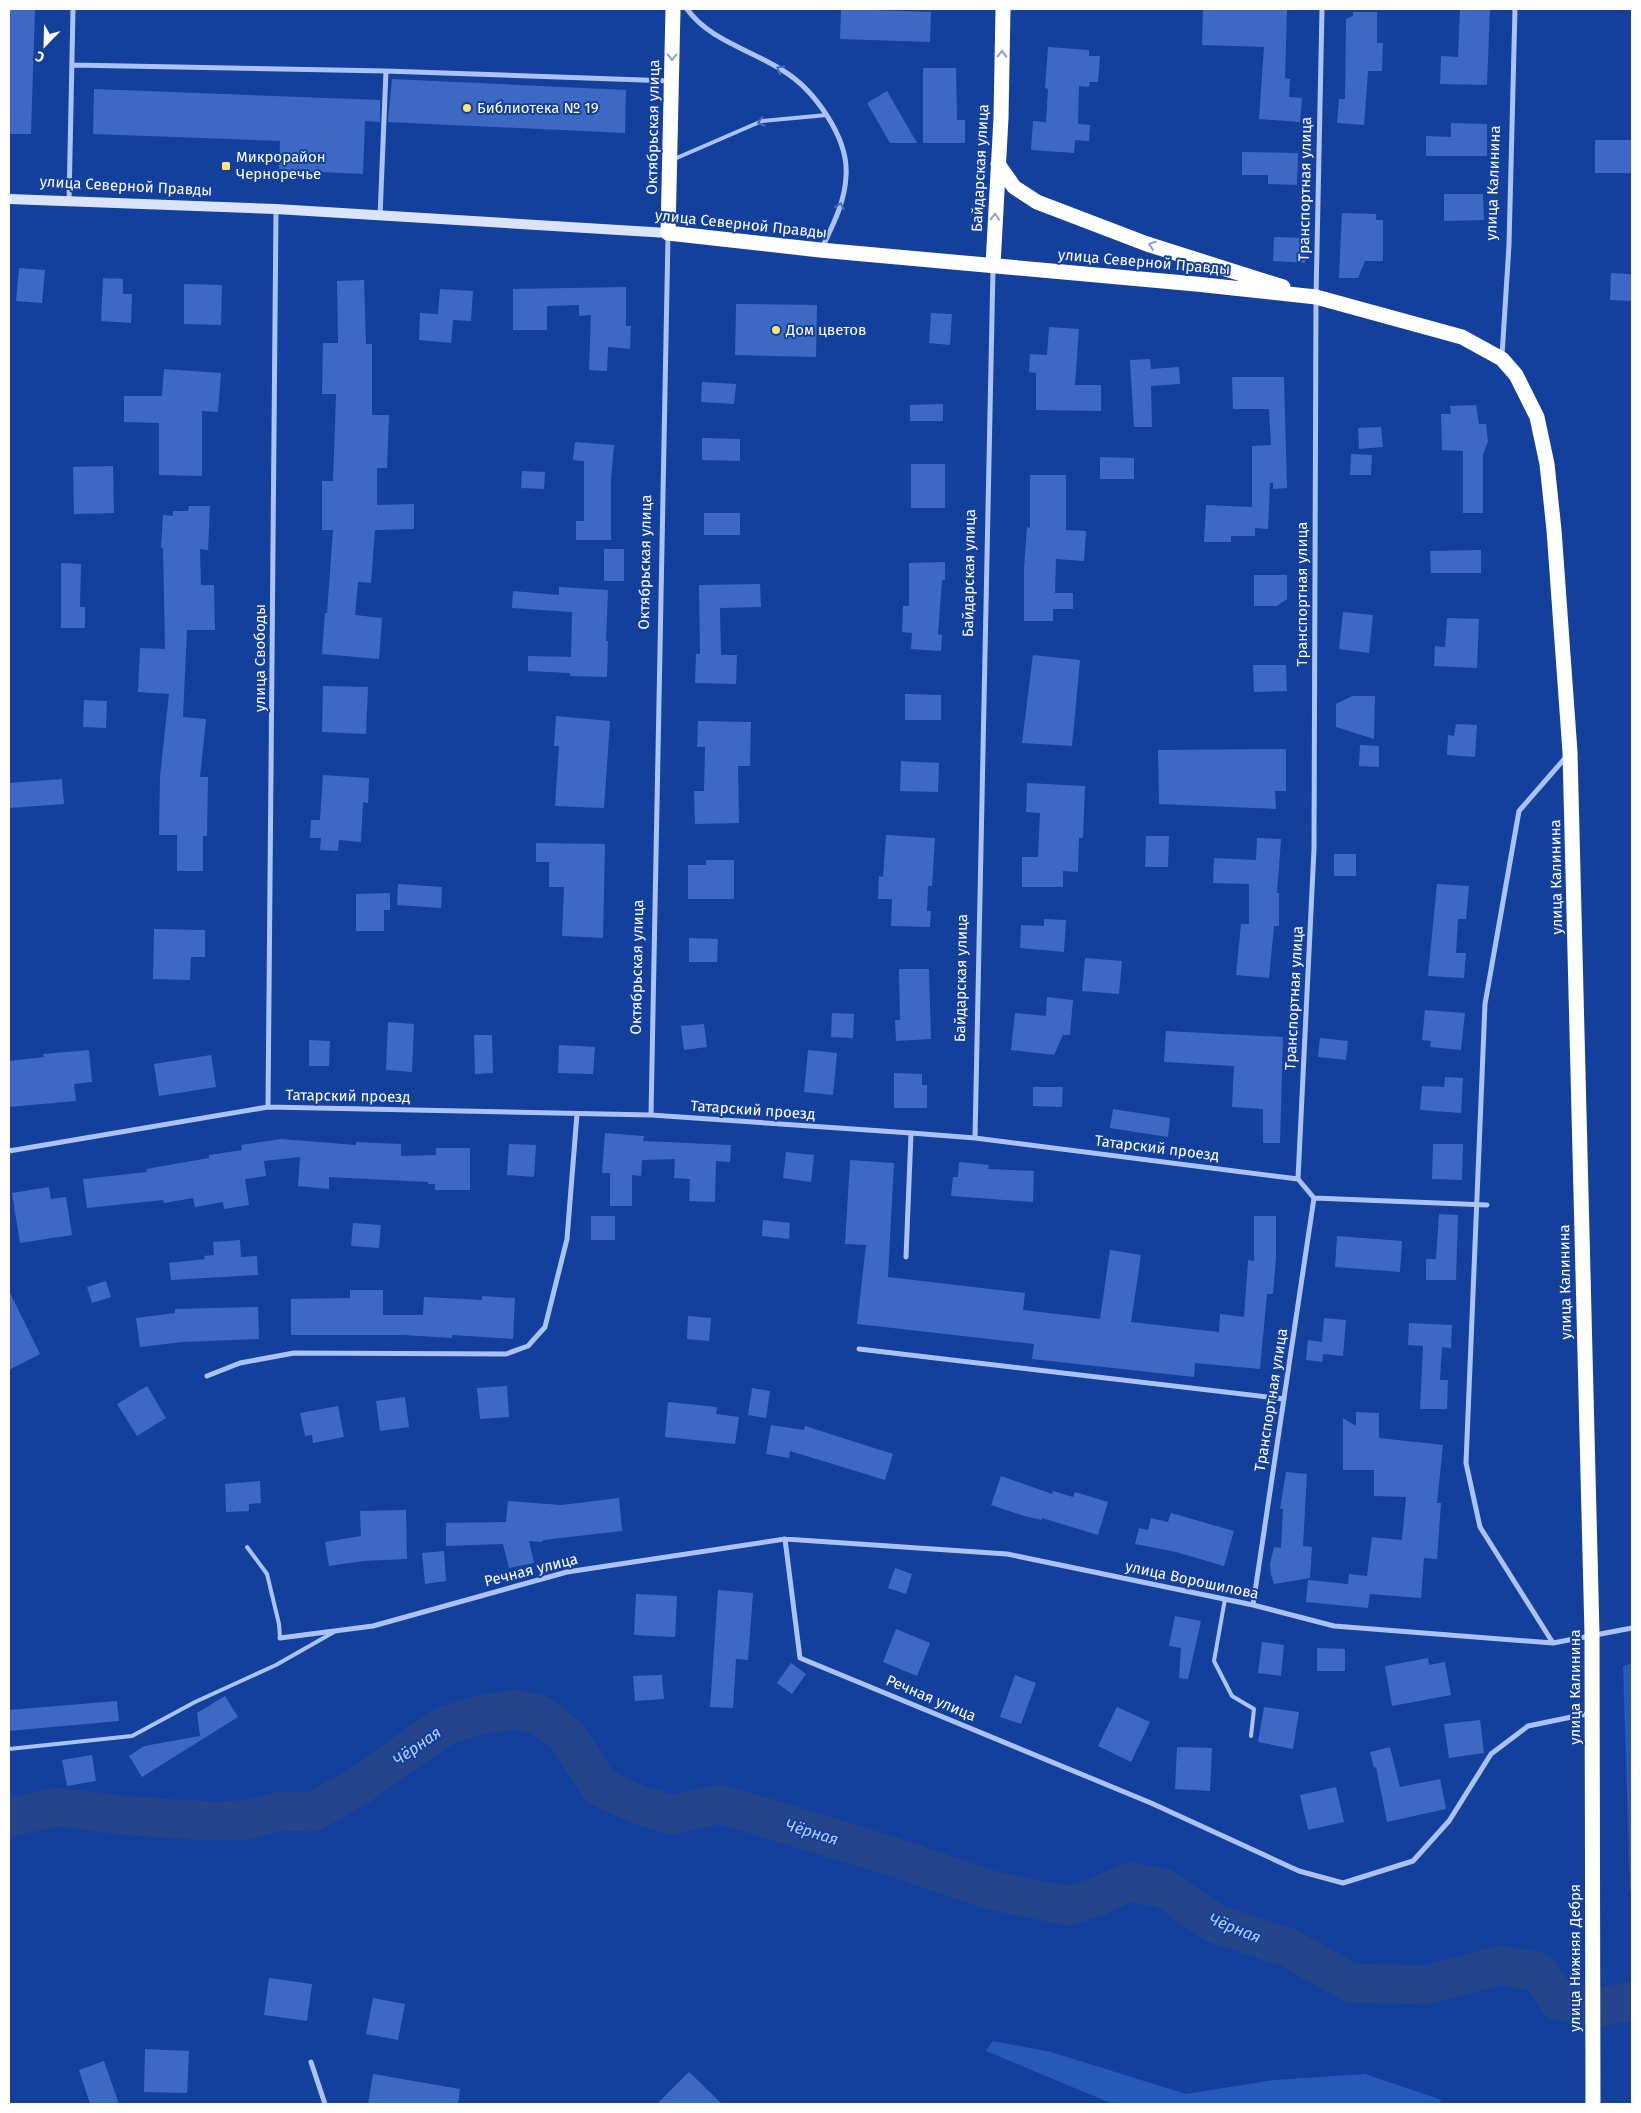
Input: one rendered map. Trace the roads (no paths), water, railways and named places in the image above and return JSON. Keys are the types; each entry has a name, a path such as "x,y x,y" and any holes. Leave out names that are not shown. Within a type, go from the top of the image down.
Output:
{"highway":[{"name":"Октябрьская улица","path":"668,233 673,9"},
{"name":"Байдарская улица","path":"993,265 1003,9"},
{"path":"998,164 1014,187 1037,202 1147,244 1316,297"},
{"name":"улица Северной Правды","path":"668,233 820,250 1196,284 1316,297 1462,337"},
{"name":"улица Калинина","path":"1462,337 1502,359 1516,375 1537,417 1547,464 1554,530 1570,752 1592,1634 1593,1811"},
{"name":"улица Нижняя Дебря","path":"1593,1811 1593,2104"}],"main road":[{"name":"улица Северной Правды","path":"9,199 276,209 668,233"}],"street":[{"path":"69,201 73,9"},
{"path":"687,9 693,17 713,34 783,70 806,89 827,115 842,146 846,176 839,212 820,250"},
{"name":"Транспортная улица","path":"1298,1179 1314,849 1316,297 1322,9"},
{"name":"улица Калинина","path":"1502,359 1509,245 1515,9"},
{"path":"72,65 386,71 671,81"},
{"path":"380,216 386,71"},
{"name":"улица Свободы","path":"268,1107 276,209"},
{"name":"Октябрьская улица","path":"651,1115 668,233"},
{"name":"Байдарская улица","path":"975,1138 993,265"},
{"name":"улица Калинина","path":"1553,1643 1480,1527 1466,1463 1485,1004 1519,811 1570,752"},
{"name":"Татарский проезд","path":"9,1151 268,1107 651,1115 975,1138 1298,1179"},
{"path":"207,1376 240,1363 294,1353 506,1354 528,1346 545,1327 567,1239 577,1114"},
{"path":"906,1257 911,1133"},
{"path":"1298,1179 1314,1198 1487,1205"},
{"name":"Транспортная улица","path":"1253,1605 1314,1198"},
{"path":"859,1349 1284,1399"},
{"name":"улица Ворошилова","path":"785,1539 1008,1554 1253,1605 1334,1626 1553,1643 1592,1634 1632,1628"},
{"name":"Речная улица","path":"280,1638 373,1626 566,1572 785,1539 800,1658 1151,1803 1299,1871 1342,1883 1414,1861 1449,1821 1491,1754 1528,1726 1593,1713"},
{"path":"311,2062 325,2104"}],"lane":[{"path":"671,160 762,121 827,115"},
{"path":"247,1547 267,1574 279,1624 280,1638"},
{"path":"1225,1599 1214,1661 1232,1696 1254,1709 1251,1736"},
{"path":"9,1749 132,1736 195,1702 276,1665 336,1631"}],"waterway":[{"name":"Чёрная","path":"9,1817 59,1807 129,1816 211,1821 247,1820 282,1811 313,1812 357,1787 444,1726 476,1716 515,1709 540,1715 567,1736 600,1787 639,1805 673,1815 720,1804 888,1855 990,1890 1068,1906 1096,1897 1129,1882 1164,1888 1214,1923 1289,1948 1351,1983 1425,1985 1501,1965 1539,1972 1559,2001 1599,2007 1632,2001"}],"place":[{"name":"Библиотека № 19","path":"467,108"},
{"name":"Микрорайон Черноречье","path":"226,166"},
{"name":"Дом цветов","path":"776,330"}]}
